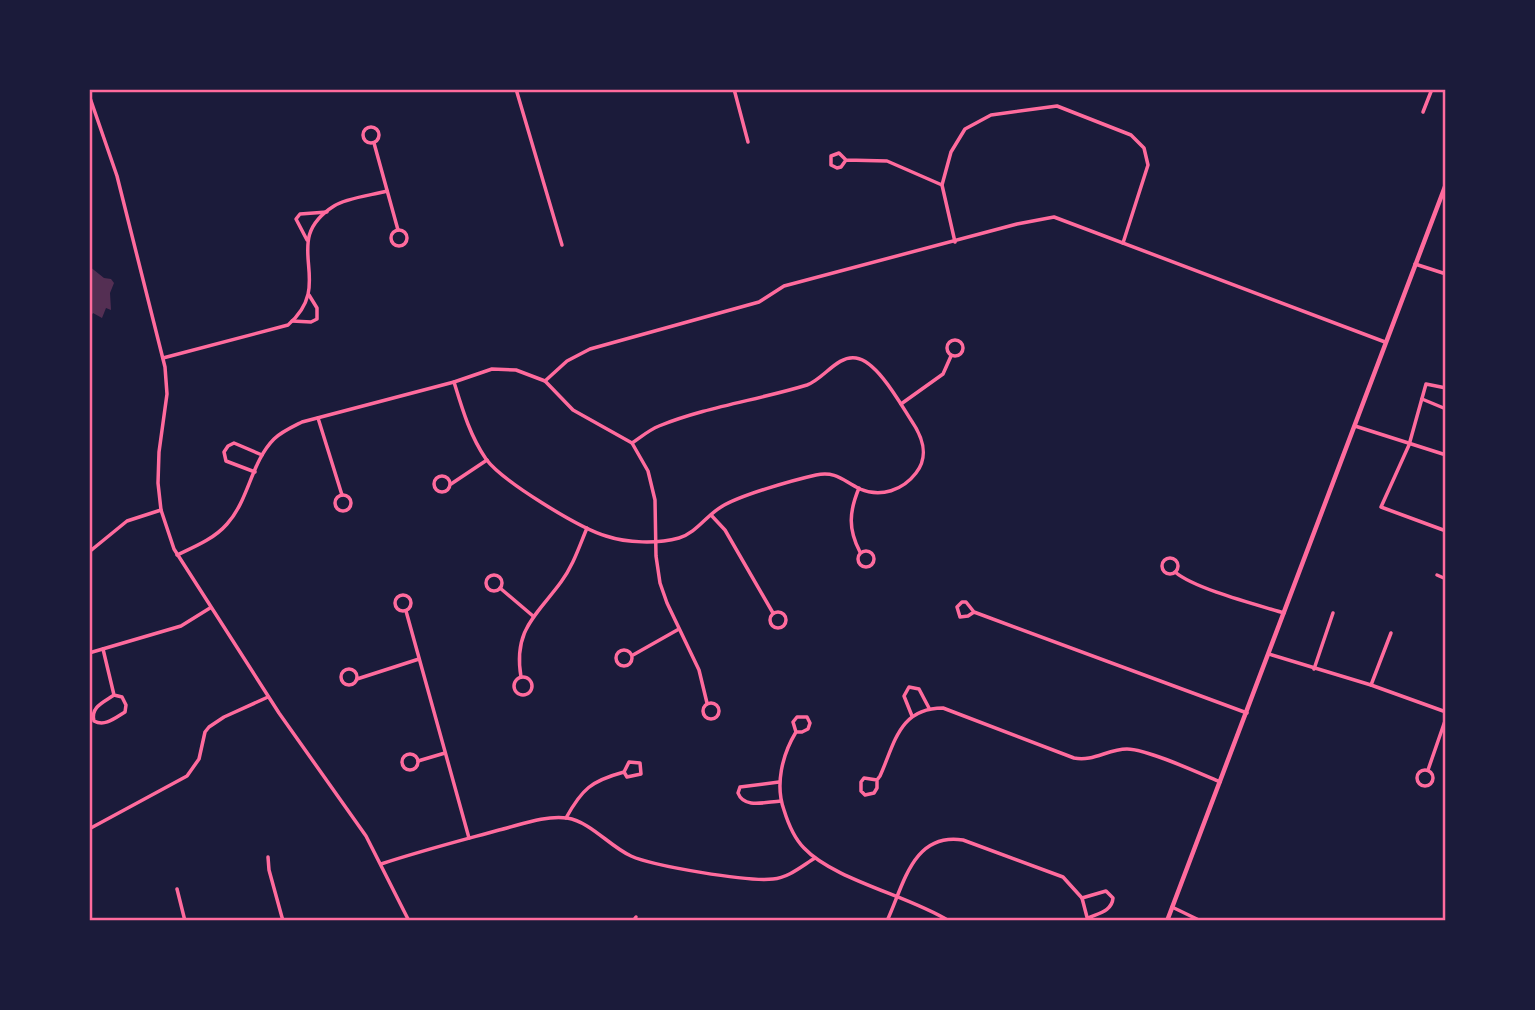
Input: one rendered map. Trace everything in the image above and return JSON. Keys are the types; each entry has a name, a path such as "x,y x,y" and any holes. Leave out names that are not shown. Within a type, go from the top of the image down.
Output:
{"main road":[{"path":"1167,921 1446,184"}],"street":[{"path":"516,89 562,245"},
{"path":"734,89 748,142"},
{"path":"1423,111 1432,89"},
{"path":"90,98 117,176 163,358 167,387 159,462 162,510 177,555 268,697 361,828 409,921"},
{"path":"955,242 942,185 951,152 965,129 991,115 1057,106 1131,135 1144,148 1148,165 1123,243"},
{"path":"369,127 374,127 379,132 378,140 374,143 367,143 363,137 364,130 369,127"},
{"path":"374,143 398,230"},
{"path":"843,155 846,160 837,168 831,164 831,156 843,155"},
{"path":"846,160 887,161 942,185"},
{"path":"163,358 288,325 303,310 309,295 309,232 335,205 387,191"},
{"path":"307,241 296,219 300,214 327,212"},
{"path":"545,381 567,360 590,349 759,302 784,286 1054,217 1385,342"},
{"path":"398,230 403,230 408,235 406,243 400,247 395,246 391,240 392,233 398,230"},
{"path":"1415,264 1446,274"},
{"path":"292,321 311,322 317,319 317,308 309,295"},
{"path":"958,340 963,345 962,353 951,356 947,350 948,343 958,340"},
{"path":"901,404 943,374 951,356"},
{"path":"454,382 466,420 487,460 522,490 607,537 657,541 679,538 692,532 735,499 817,475 841,477 859,488 882,493 905,485 919,470 924,452 918,430 873,366 866,361 848,358 810,384 659,426 632,443"},
{"path":"177,555 209,539 226,526 241,503 262,455 274,439 287,430 318,418 454,382 492,369 503,368 529,373 545,381 573,410 632,443 648,471 653,486 660,583 699,670 707,703 703,713 707,719 714,719 718,716 719,708 714,703 707,703"},
{"path":"1446,388 1426,384 1409,445 1381,507 1446,531"},
{"path":"1422,399 1446,409"},
{"path":"318,418 342,495"},
{"path":"1353,426 1446,455"},
{"path":"255,472 226,461 225,449 231,444 237,444 262,455"},
{"path":"450,484 448,478 443,476 437,478 434,483 436,490 441,493 449,490 450,484 487,460"},
{"path":"859,488 852,506 850,524 853,539 860,552"},
{"path":"342,495 351,500 350,508 346,511 339,511 335,505 336,498 342,495"},
{"path":"89,552 127,521 162,510"},
{"path":"711,515 725,530 773,613"},
{"path":"521,677 518,663 520,643 533,616 572,565 587,528"},
{"path":"866,550 872,553 872,565 860,565 857,557 860,552 866,550"},
{"path":"1175,572 1178,565 1176,560 1171,558 1164,561 1162,565 1165,572 1175,572 1238,599 1285,613"},
{"path":"1437,575 1446,579"},
{"path":"488,576 500,576 503,582 500,588 496,591 489,589 486,584 488,576"},
{"path":"500,588 533,616"},
{"path":"399,595 406,595 411,600 410,607 405,611 399,610 395,605 399,595"},
{"path":"974,612 960,617 957,607 966,602 974,612 1247,713"},
{"path":"89,653 181,626 210,608"},
{"path":"405,611 470,838"},
{"path":"779,611 784,614 786,622 783,627 776,628 772,625 770,618 773,613 779,611"},
{"path":"1314,668 1333,613"},
{"path":"633,655 628,650 621,650 617,653 616,660 621,666 627,666 633,655 679,629"},
{"path":"1371,685 1391,633"},
{"path":"103,649 114,695"},
{"path":"1269,654 1371,685 1446,712"},
{"path":"357,679 355,671 349,668 343,670 340,675 342,683 353,684 367,674 419,659"},
{"path":"521,677 527,678 531,683 530,690 523,695 514,687 521,677"},
{"path":"912,716 904,696 908,687 919,689 929,708"},
{"path":"114,695 122,697 126,705 125,712 106,723 99,724 94,721 92,715 95,708 114,695"},
{"path":"89,829 187,776 199,759 205,732 209,727 268,697"},
{"path":"877,780 864,778 861,792 865,795 874,793 877,780 900,730 912,716 929,708 943,708 1074,758 1089,760 1115,751 1134,750 1220,782"},
{"path":"796,732 793,722 797,717 807,717 810,723 808,729 796,732 790,741 779,782 780,802 796,838 815,858 949,921"},
{"path":"1428,770 1446,718"},
{"path":"408,754 416,756 418,761 417,767 412,770 401,764 403,757 408,754"},
{"path":"418,761 445,754"},
{"path":"566,818 584,789 604,778 624,772 629,762 640,763 642,768 641,774 636,777 627,776 624,772"},
{"path":"1421,770 1428,770 1433,775 1433,780 1429,785 1418,784 1416,776 1421,770"},
{"path":"779,782 748,784 740,787 738,793 740,799 746,803 780,802"},
{"path":"381,864 541,820 566,818 586,826 632,856 664,865 746,878 775,879 792,873 815,858"},
{"path":"887,921 911,866 923,850 934,842 951,839 963,840 1048,871 1069,882 1082,898 1088,919 1107,909 1113,898 1106,891 1082,898"},
{"path":"268,858 283,921"},
{"path":"177,889 185,921"},
{"path":"1172,907 1201,921"}],"building":[{"path":"89,266 114,283 110,293 111,310 106,308 102,318 93,313 89,319"}]}
